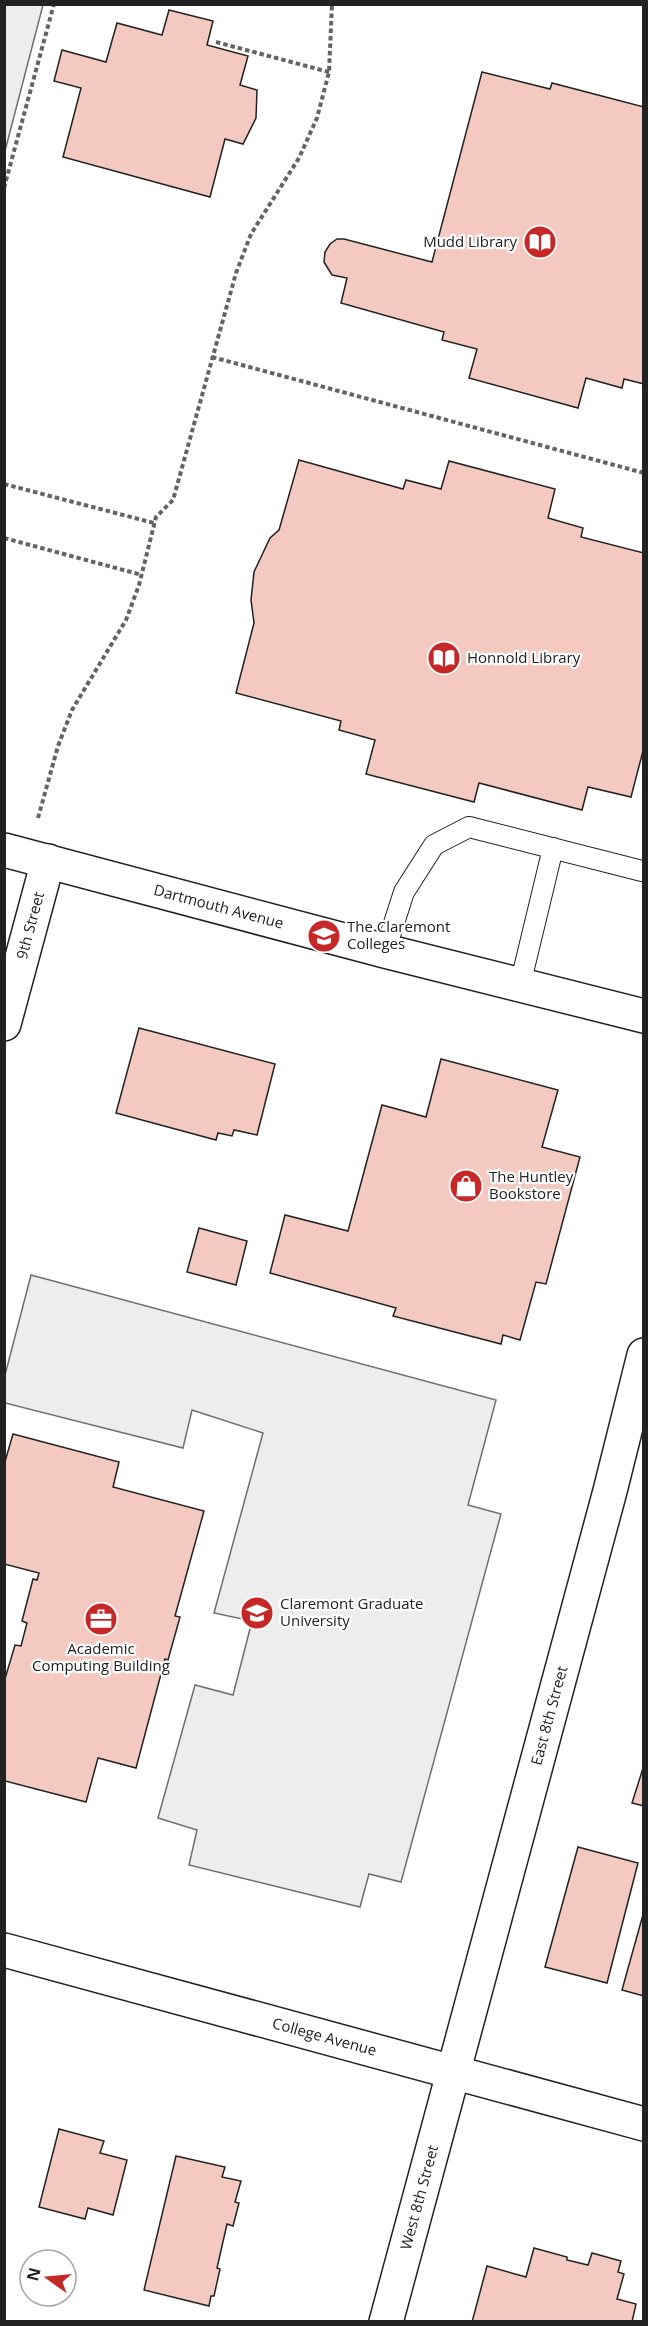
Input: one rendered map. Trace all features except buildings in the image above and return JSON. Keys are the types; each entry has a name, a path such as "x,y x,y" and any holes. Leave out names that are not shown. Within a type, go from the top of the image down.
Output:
{"street":[{"name":"Dartmouth Avenue","path":"27,856 386,951 644,1016"},
{"name":"9th Street","path":"4,1024 27,856"},
{"name":"East 8th Street","path":"453,2073 644,1355"},
{"name":"College Avenue","path":"4,1950 644,2124"},
{"name":"West 8th Street","path":"386,2322 453,2073"}],"lane":[{"path":"386,951 404,892 434,845 469,826 642,872"},
{"path":"520,985 554,848"}],"path":[{"path":"4,188 54,4"},
{"path":"27,856 55,757 72,710 126,620 142,575 156,517 173,500 236,273 251,234 300,158 317,118 328,72 332,4"},
{"path":"216,42 328,72"},
{"path":"212,357 644,473"},
{"path":"4,484 154,523"},
{"path":"4,538 142,575"}],"shaded area":[{"path":"4,5 43,5 5,151"},
{"path":"31,1275 496,1400 468,1505 501,1514 401,1882 369,1874 360,1907 189,1865 197,1830 158,1818 195,1685 233,1695 252,1621 214,1613 263,1433 192,1410 183,1448 5,1403 5,1375"}],"place":[{"name":"Mudd Library","path":"540,242"},
{"name":"Honnold Library","path":"444,658"},
{"name":"The Claremont Colleges","path":"324,936"},
{"name":"The Huntley Bookstore","path":"466,1186"},
{"name":"Claremont Graduate University","path":"257,1613"},
{"name":"Academic Computing Building","path":"101,1619"}]}
